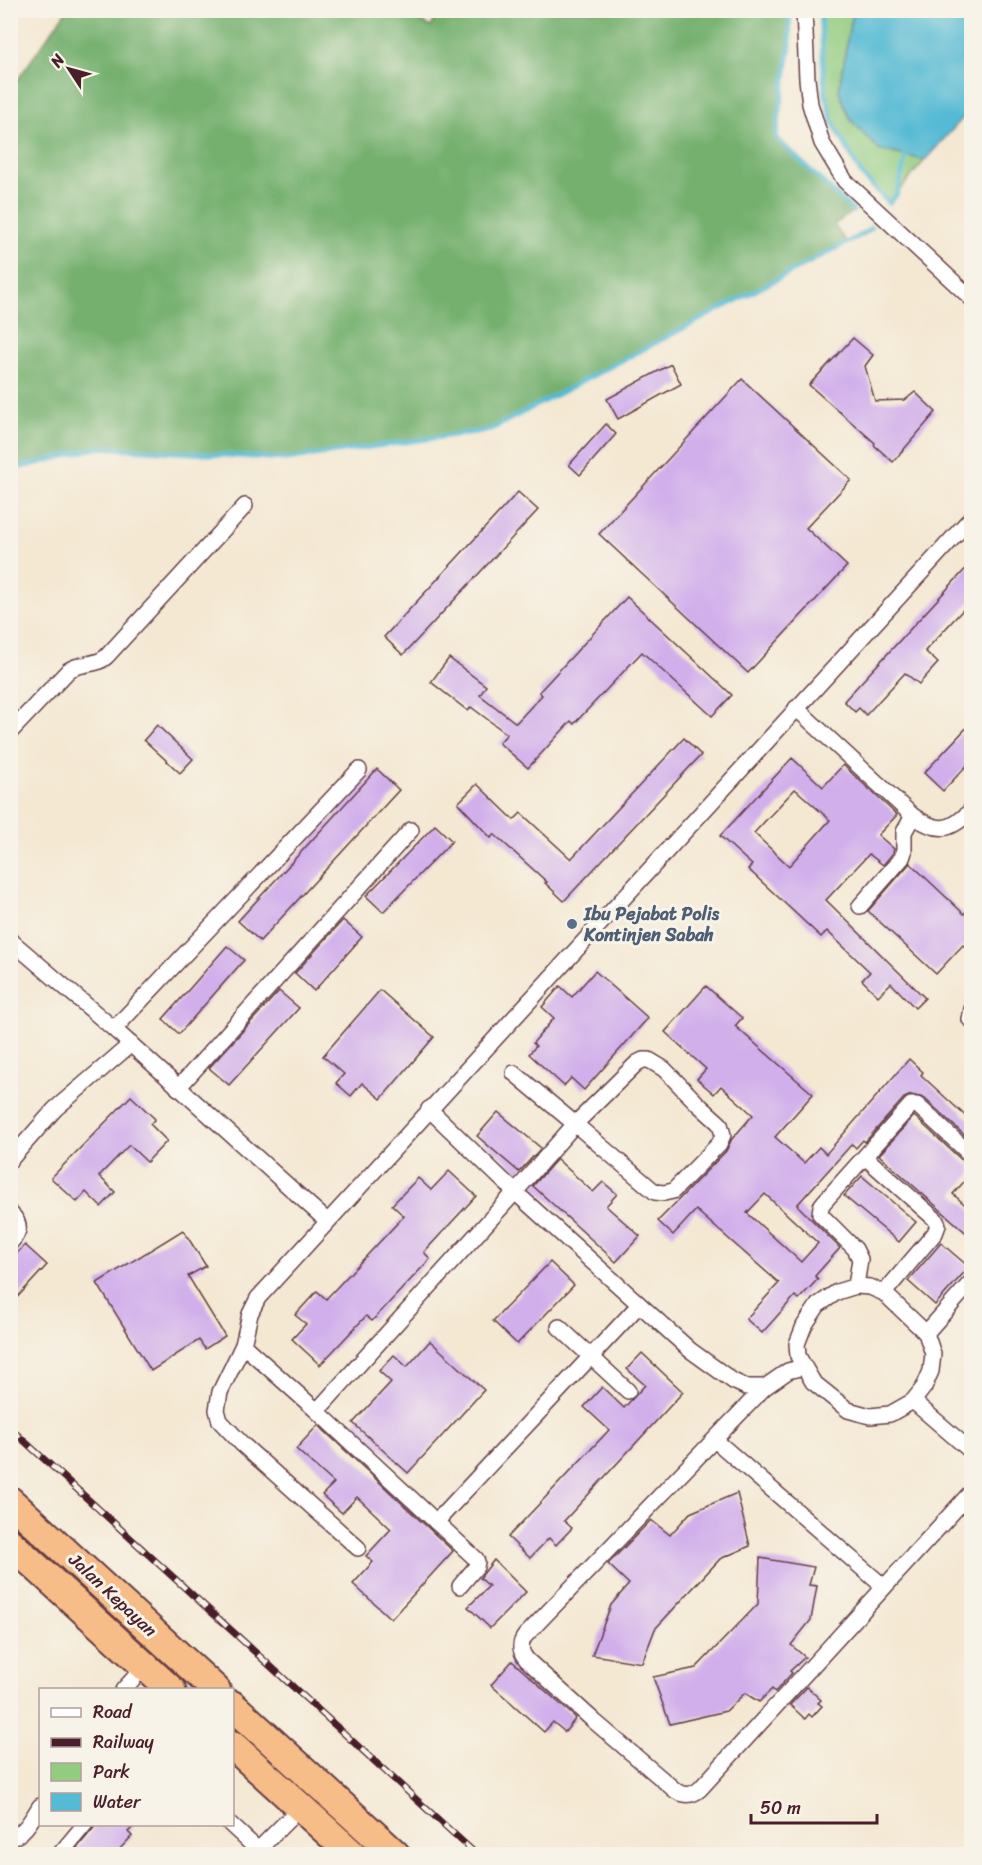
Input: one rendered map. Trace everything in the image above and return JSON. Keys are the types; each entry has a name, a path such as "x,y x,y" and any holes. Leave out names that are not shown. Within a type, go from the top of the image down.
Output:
{"highway":[{"name":"Jalan Kepayan","path":"10,1501 215,1688"},
{"name":"Jalan Kepayan","path":"10,1543 170,1688"},
{"path":"234,1707 395,1854"},
{"path":"234,1747 351,1854"}],"street":[{"path":"804,10 810,104 822,143 845,181 972,299"},
{"path":"10,732 69,670 75,666 101,661 106,657 245,506"},
{"path":"358,1548 242,1444 220,1421 217,1410 220,1392 243,1345 250,1314 258,1298 972,517"},
{"path":"796,708 913,816 931,827 948,827 959,823 972,809"},
{"path":"114,1029 359,770"},
{"path":"860,906 902,858 904,832 913,816"},
{"path":"178,1088 411,830"},
{"path":"10,940 131,1044 327,1221"},
{"path":"972,1009 970,1014 972,1020"},
{"path":"10,1160 55,1109 131,1044"},
{"path":"317,1411 574,1124 637,1063 650,1060 664,1069 720,1124 723,1135 719,1144 673,1191 664,1194 655,1192 574,1124 514,1073"},
{"path":"856,1286 860,1259 855,1248 823,1217 820,1210 824,1202 909,1107 915,1104 972,1156"},
{"path":"429,1109 515,1192 690,1350 724,1376 746,1387 765,1387"},
{"path":"865,1157 935,1218 938,1225 935,1233 884,1293"},
{"path":"10,1213 18,1222 19,1230 10,1243"},
{"path":"926,1333 972,1281"},
{"path":"856,1286 870,1287 884,1293 926,1333 933,1354 931,1371 924,1387 913,1401 890,1414 870,1416 848,1410 813,1382 798,1356 797,1344 804,1326 818,1305 837,1292 856,1286"},
{"path":"436,1522 639,1305"},
{"path":"559,1327 628,1391"},
{"path":"243,1345 476,1559 476,1567 460,1586"},
{"path":"803,1367 788,1371 765,1387 525,1636 521,1648 527,1660 594,1721 681,1794 696,1792 726,1761 972,1491"},
{"path":"913,1401 972,1452"},
{"path":"715,1440 884,1587"},
{"path":"124,1688 145,1666"},
{"path":"232,1826 256,1852 301,1807"},
{"path":"10,1838 15,1837 26,1827 39,1808"},
{"path":"60,1854 83,1826"}],"green space":[{"path":"398,10 431,27 439,10 789,11 790,45 776,135 778,140 853,211 834,225 847,243 489,430 286,459 99,447 11,470 11,89 66,11"},
{"path":"820,11 855,11 850,24 839,91 879,150 925,160 889,203 862,175 832,121 825,91"},
{"path":"10,1515 198,1688 190,1688 11,1523"},
{"path":"234,1722 378,1854 372,1854 234,1728"}],"water":[{"path":"855,11 971,11 971,109 925,160 879,150 850,119 839,91 850,24"}],"building":[{"path":"853,338 873,355 865,366 875,401 905,400 915,392 936,412 893,462 874,445 875,443 809,385"},
{"path":"671,364 681,384 618,419 607,399"},
{"path":"742,379 851,480 806,528 847,566 748,673 599,534"},
{"path":"606,424 616,434 580,475 569,465"},
{"path":"518,492 538,510 403,655 384,637"},
{"path":"972,562 972,600 925,651 938,663 919,684 905,673 866,715 859,708 855,712 844,701"},
{"path":"627,597 732,695 712,716 642,652 574,724 571,721 528,768 499,743 507,734 471,707 468,711 431,682 449,658 486,686 480,695 516,723 542,695 539,692"},
{"path":"972,722 972,760 943,791 924,773"},
{"path":"157,725 193,759 180,773 144,740"},
{"path":"684,738 701,755 564,901 545,883 547,882 494,834 491,838 458,803 477,784 514,820 521,813 571,859"},
{"path":"792,758 823,787 843,765 897,815 878,835 894,849 883,865 869,854 826,900 925,998 915,1008 891,983 878,996 862,980 870,972 827,931 821,937 748,869 752,865 720,836","holes":["795,789 830,820 789,866 754,833"]},
{"path":"377,769 399,790 260,941 238,921"},
{"path":"435,825 452,841 383,912 366,896"},
{"path":"910,863 964,914 972,906 972,953 963,945 936,974 868,911"},
{"path":"343,920 362,937 314,991 295,973"},
{"path":"227,946 244,960 179,1034 163,1019"},
{"path":"595,971 648,1018 584,1090 571,1078 564,1086 529,1054 536,1046 533,1043 554,1018 542,1007 560,986 572,997"},
{"path":"706,986 742,1018 735,1026 813,1094 775,1137 804,1163 819,1147 826,1154 909,1059 923,1072 921,1075 972,1122 972,1142 924,1098 911,1095 904,1098 865,1142 863,1140 856,1148 852,1144 797,1205 840,1248 815,1276 818,1279 799,1299 795,1296 762,1333 746,1319 779,1283 696,1210 673,1235 658,1221 726,1151 732,1139 753,1115 721,1086 714,1094 697,1079 706,1069 665,1032","holes":["765,1194 818,1243 801,1262 747,1213"]},
{"path":"380,990 434,1037 381,1099 362,1083 351,1096 336,1083 344,1074 323,1056"},
{"path":"279,991 299,1008 229,1085 209,1068"},
{"path":"131,1096 155,1119 150,1124 167,1141 147,1162 129,1145 99,1176 115,1192 101,1207 86,1192 77,1202 51,1178"},
{"path":"498,1112 541,1148 519,1172 477,1136"},
{"path":"914,1116 965,1163 972,1166 972,1173 953,1194 972,1211 972,1238 879,1155"},
{"path":"557,1159 593,1192 603,1182 617,1194 606,1206 640,1236 616,1262 533,1186"},
{"path":"449,1171 476,1196 424,1252 430,1259 372,1321 366,1316 320,1365 292,1339 306,1324 295,1315 317,1291 326,1299 404,1216 392,1205 418,1178 431,1190"},
{"path":"862,1176 916,1222 899,1242 844,1196"},
{"path":"183,1230 206,1266 188,1276 225,1336 205,1349 199,1340 151,1371 97,1283"},
{"path":"941,1243 969,1267 935,1305 908,1281"},
{"path":"25,1245 47,1265 10,1305 10,1260"},
{"path":"550,1262 574,1285 517,1344 493,1321"},
{"path":"430,1341 484,1390 408,1473 353,1423 391,1382 379,1371 394,1355 407,1367"},
{"path":"642,1353 683,1392 564,1521 572,1528 556,1545 549,1538 530,1558 508,1537 609,1430 584,1407 602,1387 624,1408 645,1385 627,1369"},
{"path":"318,1425 453,1551 391,1619 353,1584 373,1562 366,1556 391,1529 357,1497 342,1513 322,1495 334,1483 296,1449"},
{"path":"737,1493 750,1546 720,1559 655,1629 642,1663 592,1655 611,1605 629,1584 608,1564 651,1520 670,1535 690,1513"},
{"path":"760,1558 814,1567 809,1585 817,1586 811,1620 791,1645 805,1657 790,1671 792,1673 775,1692 772,1689 759,1702 745,1693 726,1711 670,1724 653,1677 696,1668 758,1604"},
{"path":"494,1560 526,1592 490,1628 468,1607 489,1586 480,1578"},
{"path":"512,1661 576,1718 565,1732 553,1722 544,1732 491,1685"},
{"path":"807,1687 821,1700 818,1703 822,1706 812,1717 809,1714 805,1719 790,1705"},
{"path":"95,1826 134,1826 128,1832 132,1836 115,1854 72,1854"}],"waterway":[{"path":"789,10 790,45 776,135 778,140 853,211"},
{"path":"820,10 825,91 832,121 862,175 889,203 897,194 906,156"},
{"path":"10,470 99,447 286,459 489,430 871,228"}],"railway":[{"path":"10,1428 476,1854"}],"place":[{"name":"Ibu Pejabat Polis Kontinjen Sabah","path":"572,924"}]}
